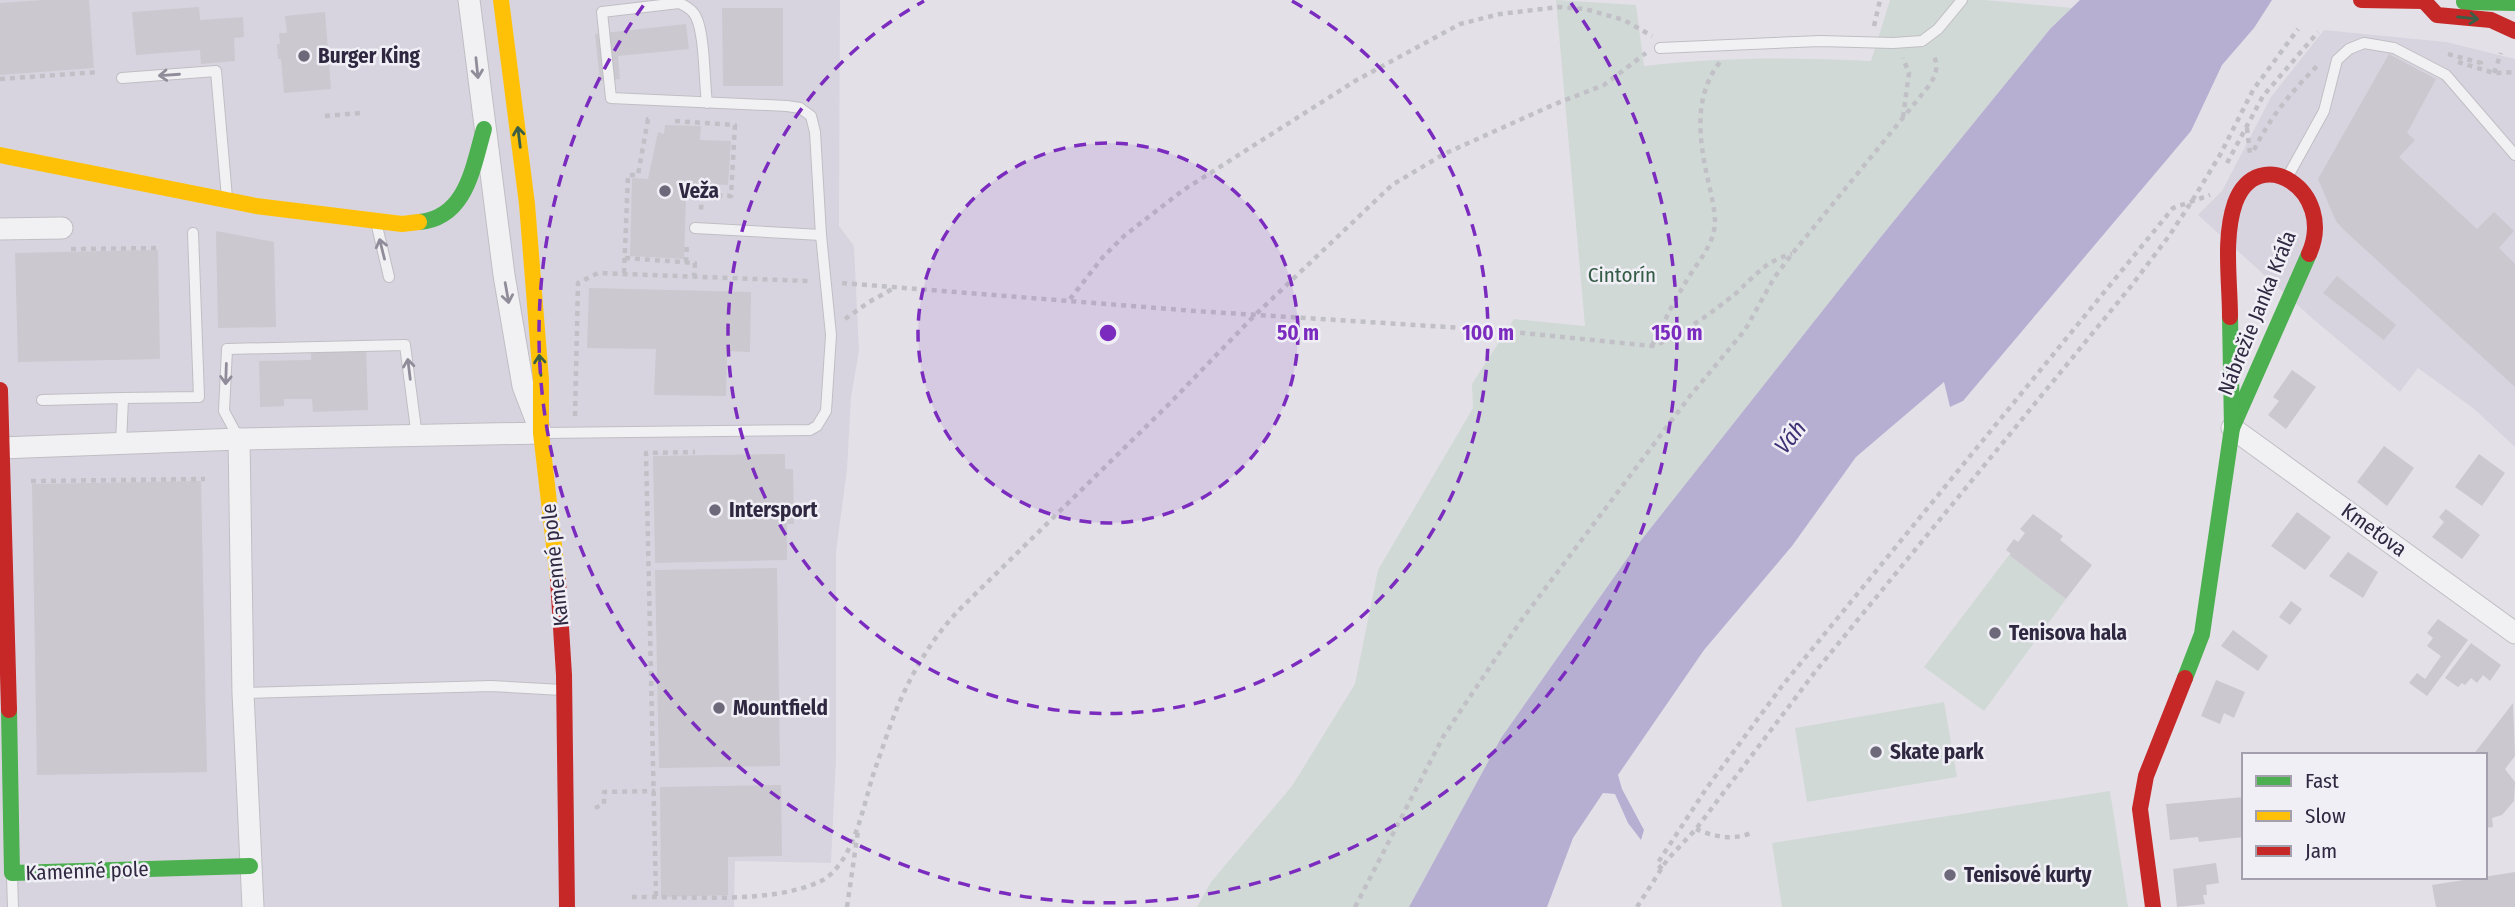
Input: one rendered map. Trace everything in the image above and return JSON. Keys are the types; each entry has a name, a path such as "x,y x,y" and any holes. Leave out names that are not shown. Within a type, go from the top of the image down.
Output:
{"street":[{"name":"Kamenné pole","path":"469,0 504,275 523,386 541,433"},
{"name":"Kamenné pole","path":"501,0 527,204 541,380 541,433 559,588 564,690 566,907"},
{"path":"2366,1 2515,3"},
{"path":"2424,1 2437,15 2491,20 2515,31"},
{"path":"0,155 227,201 376,221 423,223 433,221 457,205 469,186 484,129"},
{"name":"Nábrežie Janka Kráľa","path":"2153,907 2140,809 2146,776 2202,634 2232,428 2231,215 2246,185 2263,176 2276,174 2287,178 2301,189 2311,203 2315,225 2312,247 2232,428"},
{"path":"0,229 62,228"},
{"name":"Kamenné pole","path":"0,390 1,448 5,482 12,873 250,866"},
{"name":"Kmeťova","path":"2232,428 2515,633"},
{"path":"1,448 239,439 541,433"},
{"path":"239,439 243,693 253,907"}],"lane":[{"path":"1660,48 1820,41 1922,41 1938,29 1962,0"},
{"path":"541,433 574,435 810,430 817,426 826,411 831,335 821,235 815,132 811,116 800,108 611,98 602,12 679,3 688,7 696,15 699,27 706,103"},
{"path":"2287,178 2324,110 2337,60 2349,48 2364,43 2394,48 2446,75 2515,155"},
{"path":"122,78 216,71 227,201"},
{"path":"376,221 389,277"},
{"path":"691,232 821,235"},
{"path":"42,400 199,397 193,233"},
{"path":"239,439 225,411 227,349 405,345 417,437"},
{"path":"121,443 123,398"},
{"path":"243,693 491,686 564,690"},
{"path":"12,873 13,907"}],"path":[{"path":"1873,30 1880,0"},
{"path":"1069,300 1103,257 1156,209 1354,81 1460,24 1532,9 1585,9 1623,20 1672,47"},
{"path":"1637,907 1662,869 1696,829 1815,672 2132,285 2169,236 2220,155 2253,90 2298,29"},
{"path":"2318,32 2263,96 2257,107 2246,128 2250,159 2266,125 2284,101 2322,61 2336,51 2349,48"},
{"path":"1355,907 1443,737 1478,682 1588,529 1690,396 1745,330 1774,278 1792,254 1936,74 1936,60 1922,41"},
{"path":"1893,43 1903,56 1909,73 1903,118"},
{"path":"1651,346 1687,279 1709,248 1715,224 1702,152 1702,99 1713,70 1733,45"},
{"path":"847,907 859,826 873,775 898,708 932,642 947,622 1168,405 1255,315 1289,286 1392,185 1417,169 1496,129 1604,85 1646,53 1660,48"},
{"path":"2503,49 2494,73 2515,72"},
{"path":"0,79 99,72"},
{"path":"325,116 360,113"},
{"path":"624,273 628,175 638,175 648,120 661,120"},
{"path":"673,121 735,125 731,196 702,195 701,210 689,210"},
{"path":"1662,869 1657,864 1706,789 1782,686 2173,208 2219,190"},
{"path":"62,228 63,249 161,248"},
{"path":"686,262 691,232"},
{"path":"575,421 578,283 598,273 897,286 1255,315 1494,330 1651,346 1667,341 1717,307 1775,259 1792,254"},
{"path":"625,258 695,263 694,276"},
{"path":"831,335 858,309 897,286"},
{"path":"656,896 646,453 699,452"},
{"path":"5,482 205,479"},
{"path":"595,807 604,804 604,792 655,791"},
{"path":"632,897 740,896 785,891 811,884 822,880 837,867 859,826"},
{"path":"1696,829 1711,836 1745,836 1754,832"}],"shaded area":[{"path":"0,0 840,0 839,226 854,246 859,351 851,397 847,470 836,552 836,758 831,863 735,861 734,907 0,907"},
{"path":"2324,30 2446,42 2515,59 2515,447 2473,408 2418,368 2400,392 2313,319 2198,215 2222,191 2271,97"}],"green space":[{"name":"Cintorín","path":"1556,0 1636,5 1644,66 1758,59 1871,61 1890,0 1984,0 2072,8 2050,29 1880,238 1631,553 1501,738 1409,907 1197,907 1211,882 1292,786 1355,684 1378,570 1473,408 1472,384 1514,319 1585,326"},
{"name":"Tenisova hala","path":"2009,555 2066,599 1984,711 1924,667"},
{"name":"Skate park","path":"1944,702 1957,777 1807,802 1795,728"},
{"name":"Tenisové kurty","path":"2110,791 2128,907 1782,907 1772,843"}],"water":[{"name":"Váh","path":"2080,0 2272,0 2254,28 2222,65 2191,131 1963,401 1950,407 1944,382 1856,457 1792,546 1704,650 1618,775 1622,789 1644,830 1641,840 1628,823 1615,794 1603,793 1573,838 1547,907 1409,907 1501,738 1631,553 1880,238 2050,29"}],"building":[{"path":"89,0 94,68 0,75 0,3"},
{"path":"199,7 200,20 243,17 244,37 234,38 235,61 201,64 200,50 136,55 132,12"},
{"path":"722,8 783,8 783,86 723,86"},
{"path":"325,12 331,89 284,93 277,44 280,44 279,33 287,33 285,16"},
{"path":"686,24 689,49 618,56 620,79 600,81 595,34"},
{"path":"2389,54 2436,79 2407,133 2415,140 2399,157 2477,229 2494,212 2514,231 2499,248 2515,264 2515,387 2343,229 2336,221 2318,179"},
{"name":"Veža","path":"665,125 701,126 700,140 731,141 728,185 698,183 698,197 686,197 684,259 630,256 632,178 648,179 658,132 664,134"},
{"path":"216,231 274,242 276,327 218,328"},
{"path":"158,250 160,359 18,362 15,253"},
{"path":"2337,276 2396,325 2384,340 2323,293"},
{"path":"589,288 751,292 750,352 727,351 726,396 654,395 656,349 587,348"},
{"path":"366,347 368,410 313,412 312,399 284,399 284,406 260,407 259,361 311,360 311,348"},
{"path":"2292,370 2316,387 2286,429 2268,415 2279,401 2273,397"},
{"path":"2384,446 2414,468 2387,506 2357,482"},
{"path":"785,454 785,469 793,469 794,524 787,524 787,560 655,563 653,456"},
{"path":"2479,454 2505,473 2482,506 2455,487"},
{"path":"201,481 207,772 37,775 32,484"},
{"path":"2446,509 2480,535 2462,559 2432,537 2444,522 2439,517"},
{"path":"2297,512 2331,537 2305,570 2271,546"},
{"path":"2033,514 2063,536 2060,540 2092,565 2066,599 2006,550 2014,539 2018,542 2025,533 2020,529"},
{"path":"2348,552 2378,572 2363,598 2329,576"},
{"path":"777,568 780,766 659,768 655,570"},
{"path":"2291,601 2302,609 2290,625 2279,617"},
{"path":"2438,619 2468,640 2427,696 2409,683 2417,673 2425,679 2441,656 2427,646 2433,638 2427,633"},
{"path":"2233,630 2268,656 2258,671 2221,646"},
{"path":"2471,643 2501,665 2490,681 2483,675 2477,683 2471,678 2465,685 2462,683 2458,687 2445,678"},
{"path":"2216,680 2245,692 2234,718 2224,713 2220,724 2201,716"},
{"path":"2513,703 2515,756 2505,769 2515,782 2514,801 2502,815 2492,818 2493,827 2487,828 2487,753 2475,753"},
{"path":"781,785 782,856 728,857 728,895 661,897 660,787"},
{"path":"2242,797 2242,837 2199,842 2198,837 2170,840 2166,804"},
{"path":"2216,863 2219,883 2206,885 2207,895 2203,895 2205,904 2177,907 2173,869"},
{"path":"2515,872 2515,907 2436,907 2432,885 2487,879 2487,876"}],"traffic: fast":[{"path":"2464,2 2515,3"},
{"path":"419,222 435,218 458,201 471,174 484,129"},
{"path":"2232,428 2309,254"},
{"path":"2185,678 2202,634 2232,428 2230,317"},
{"path":"9,710 12,873 250,866"}],"traffic: slow":[{"path":"501,0 527,204 541,380 541,433 558,580"},
{"path":"0,155 256,206 402,224 419,222"}],"traffic: jam":[{"path":"2361,0 2424,1"},
{"path":"2424,1 2437,15 2491,20 2515,31"},
{"path":"2230,317 2229,231 2235,203 2246,185 2260,176 2276,175 2291,182 2304,194 2312,211 2315,231 2309,254"},
{"path":"0,390 9,710"},
{"path":"558,580 564,675 567,907"},
{"path":"2153,907 2140,809 2146,776 2185,678"}],"place":[{"name":"Burger King","path":"304,56"},
{"name":"Veža","path":"665,191"},
{"name":"Intersport","path":"715,510"},
{"name":"Tenisova hala","path":"1995,633"},
{"name":"Mountfield","path":"719,708"},
{"name":"Skate park","path":"1876,752"},
{"name":"Tenisové kurty","path":"1950,875"}]}
